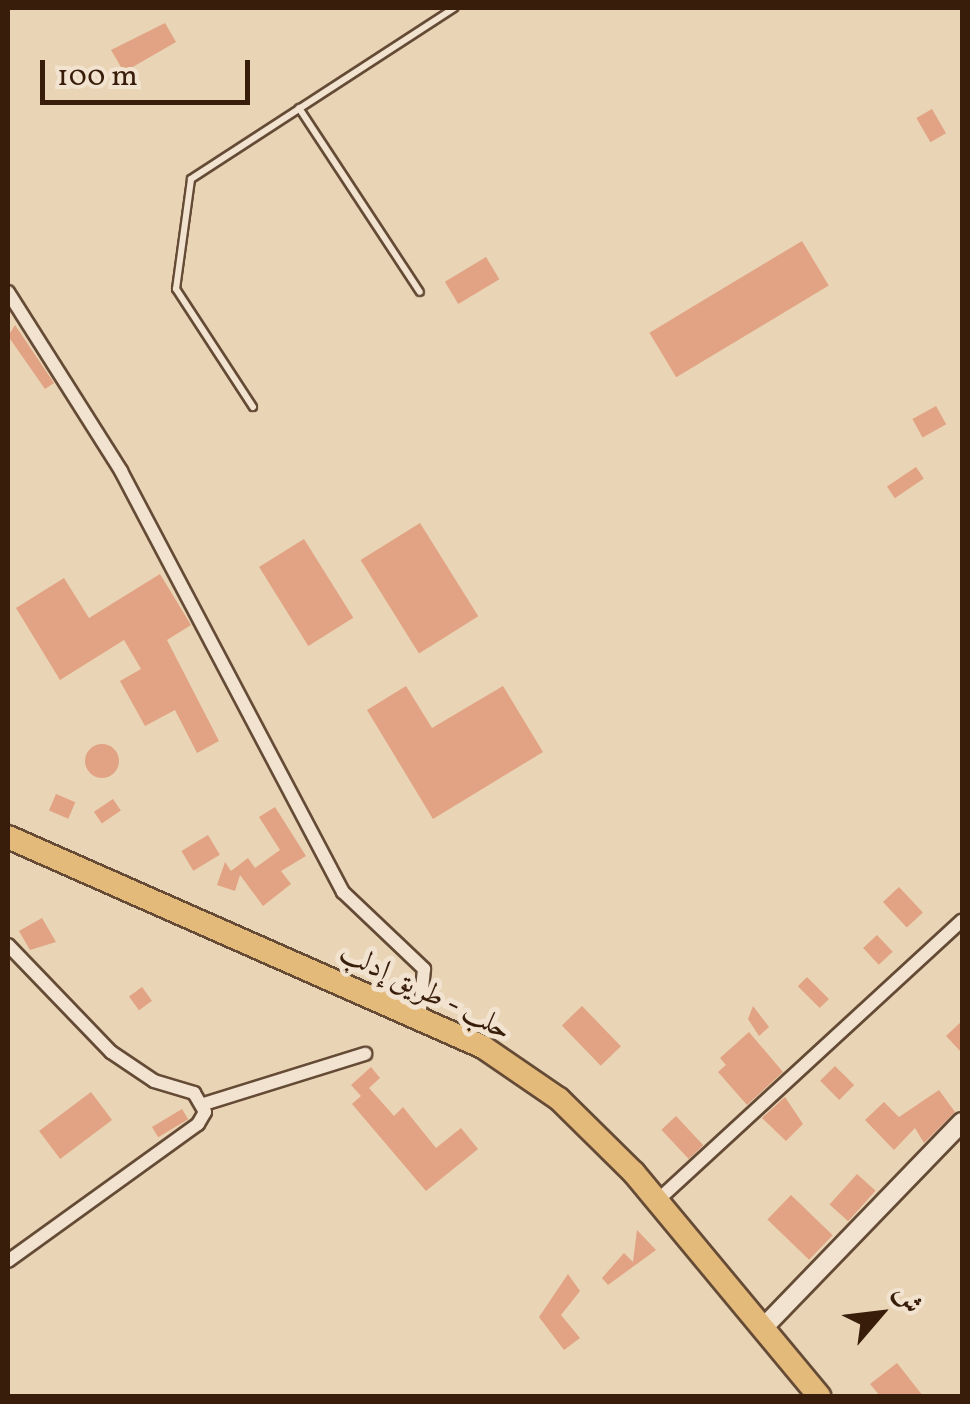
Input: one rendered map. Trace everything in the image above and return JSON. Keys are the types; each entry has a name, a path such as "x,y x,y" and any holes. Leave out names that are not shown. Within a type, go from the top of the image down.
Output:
{"highway":[{"name":"حلب - طريق إدلب","path":"8,838 483,1047 558,1099 658,1200 819,1396"}],"street":[{"path":"8,292 121,471 343,892 424,968 419,1019"},
{"path":"658,1200 962,920"},
{"path":"8,945 125,1063 194,1094 204,1104"},
{"path":"204,1104 364,1054"},
{"path":"8,1261 198,1124 204,1104"},
{"path":"764,1326 962,1122"}],"lane":[{"path":"253,407 176,289 191,179 454,8"},
{"path":"300,108 420,292"}],"building":[{"path":"165,23 176,42 124,72 111,50"},
{"path":"932,109 946,133 930,142 916,118"},
{"path":"802,241 829,286 676,377 649,333"},
{"path":"486,257 499,279 458,304 445,282"},
{"path":"15,325 54,383 45,389 8,336"},
{"path":"936,406 946,424 923,437 912,419"},
{"path":"916,467 924,479 895,498 887,487"},
{"path":"420,523 478,616 419,653 361,560"},
{"path":"304,539 353,618 308,646 259,567"},
{"path":"160,574 191,625 167,640 219,741 197,753 175,710 145,726 120,681 141,669 124,640 60,680 16,608 64,578 89,618"},
{"path":"406,686 432,728 503,686 543,752 433,819 367,710"},
{"path":"102,744 114,749 119,761 114,773 102,778 90,773 85,761 90,749"},
{"path":"56,794 75,802 68,819 49,811"},
{"path":"113,799 121,811 102,823 94,812"},
{"path":"275,807 306,856 281,871 291,884 263,906 240,875 235,891 217,885 225,862 231,871 248,858 255,868 280,850 259,817"},
{"path":"208,835 220,855 193,871 181,851"},
{"path":"899,887 923,913 907,928 883,902"},
{"path":"42,918 56,942 30,950 19,931"},
{"path":"877,935 893,952 879,965 863,948"},
{"path":"807,977 829,999 820,1008 798,986"},
{"path":"142,987 152,1001 139,1010 129,996"},
{"path":"582,1006 621,1046 601,1066 562,1025"},
{"path":"753,1006 769,1027 759,1036 748,1019"},
{"path":"962,1021 962,1053 946,1036"},
{"path":"749,1032 783,1072 747,1105 718,1072 726,1065 720,1058"},
{"path":"835,1066 854,1085 839,1100 820,1081"},
{"path":"371,1067 380,1078 369,1088 394,1116 403,1107 436,1148 461,1128 478,1149 426,1191 352,1104 361,1096 351,1085"},
{"path":"939,1090 955,1112 924,1143 915,1128 894,1150 865,1120 884,1102 899,1117"},
{"path":"91,1092 112,1120 60,1159 39,1131"},
{"path":"785,1097 803,1124 786,1141 762,1118"},
{"path":"182,1109 188,1119 158,1137 152,1127"},
{"path":"676,1116 703,1145 689,1159 661,1130"},
{"path":"857,1174 876,1191 848,1221 830,1204"},
{"path":"791,1195 833,1235 809,1260 767,1219"},
{"path":"637,1230 656,1250 608,1285 602,1278 624,1253 633,1262"},
{"path":"568,1274 580,1291 561,1315 580,1338 564,1350 539,1317"},
{"path":"897,1363 923,1396 880,1396 870,1384"}]}
